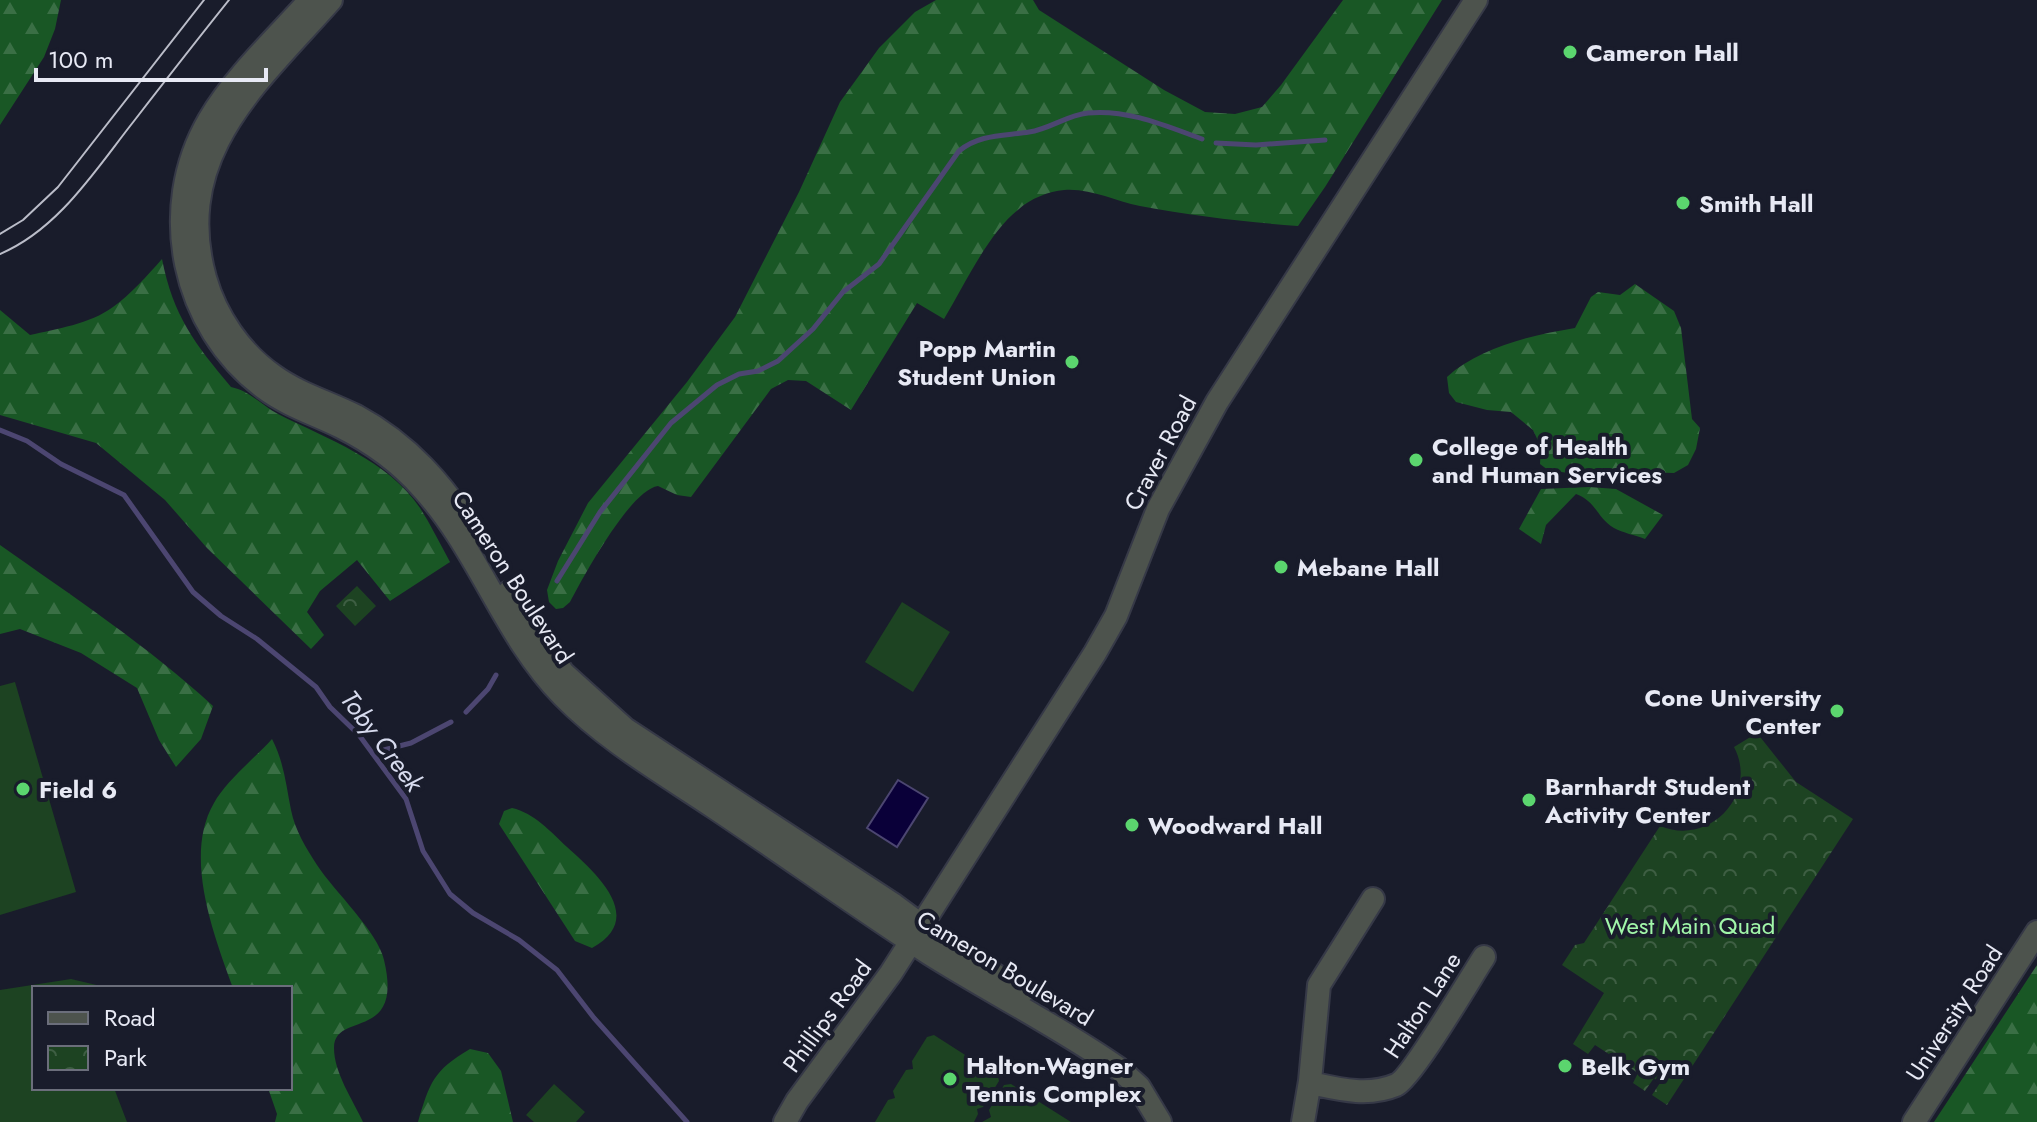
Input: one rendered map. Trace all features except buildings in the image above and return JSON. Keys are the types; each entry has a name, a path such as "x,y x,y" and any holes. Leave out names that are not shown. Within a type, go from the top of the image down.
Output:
{"street":[{"name":"Cameron Boulevard","path":"310,0 224,97 201,135 191,159 183,198 183,250 191,287 212,331 240,367 264,388 290,404 358,436 398,465 423,489 447,520 534,662 584,715 650,765 916,933 984,969 1128,1059 1154,1085 1173,1122"},
{"name":"Cameron Boulevard","path":"331,0 239,105 219,135 206,167 198,215 199,246 211,294 227,326 253,359 274,377 368,423 393,439 424,466 457,507 555,663 574,685 610,716 916,933 1118,1068 1139,1087 1160,1122"},
{"name":"Craver Road","path":"916,933 1109,628 1162,500 1233,375 1476,0"},
{"path":"1303,1122 1310,1083 1319,985 1373,899"},
{"name":"University Road","path":"1914,1122 2037,932"},
{"name":"Phillips Road","path":"785,1122 797,1101 879,992 916,933"},
{"name":"Halton Lane","path":"1310,1083 1375,1091 1401,1082 1484,957"}],"green space":[{"path":"0,0 61,0 55,29 44,57 0,125"},
{"path":"936,0 1033,0 1039,10 1164,90 1205,112 1235,114 1262,107 1343,0 1442,0 1298,226 1180,213 1074,190 1052,192 1034,199 1019,209 997,232 944,319 917,303 851,410 806,381 788,380 771,389 691,497 677,495 658,486 634,502 609,536 570,602 556,609 549,602 547,590 558,561 588,503 687,382 735,317 799,192 840,102 879,48 915,12"},
{"path":"162,259 172,297 187,328 231,387 355,452 391,477 420,508 450,562 390,601 357,560 320,591 307,612 324,635 311,649 207,548 165,500 96,443 0,415 0,310 30,335 83,322 120,302"},
{"path":"1635,284 1674,311 1681,328 1692,419 1700,428 1696,449 1688,465 1674,473 1609,471 1575,474 1548,470 1540,464 1541,447 1533,430 1511,412 1456,402 1449,393 1447,377 1475,358 1525,339 1575,328 1591,297 1598,292 1620,295"},
{"path":"1541,489 1616,489 1663,515 1645,539 1614,528 1588,501 1576,494 1546,525 1541,544 1519,529"},
{"path":"0,545 136,642 213,706 201,739 176,767 159,740 137,688 81,653 20,629 0,634"},
{"path":"357,586 376,606 355,626 336,606"},
{"path":"902,602 950,632 913,692 865,662"},
{"name":"Field 6","path":"15,682 76,892 0,915 0,686"},
{"name":"West Main Quad","path":"1757,733 1796,782 1853,819 1667,1105 1652,1095 1660,1083 1654,1078 1645,1091 1633,1083 1638,1073 1595,1045 1588,1054 1573,1044 1604,993 1562,965 1575,945 1584,943 1660,826 1679,831 1696,829 1712,823 1725,812 1735,798 1740,782 1740,765 1734,747"},
{"path":"272,739 301,839 380,949 388,986 385,1003 377,1014 337,1037 334,1048 341,1077 363,1122 275,1122 277,1114 269,1090 292,1090 292,986 232,986 210,920 201,871 205,824 226,786"},
{"path":"512,808 528,814 548,829 591,870 611,896 616,910 615,923 608,936 592,948 575,941 499,824 504,811"},
{"path":"2037,965 2037,1122 1934,1122"},
{"path":"71,979 101,986 32,986 32,1090 115,1090 127,1122 0,1122 0,990"},
{"name":"Halton-Wagner Tennis Complex","path":"934,1035 998,1076 999,1081 983,1107 977,1109 974,1122 875,1122 888,1100 895,1098 893,1091 906,1070 913,1069 912,1061 927,1037"},
{"path":"470,1049 488,1053 501,1071 513,1122 418,1122 426,1097 440,1071"},
{"path":"554,1084 585,1112 576,1122 534,1122 526,1115"},
{"name":"Halton-Wagner Tennis Complex","path":"1011,1084 1071,1122 982,1122 991,1117 989,1110 1004,1085"}],"shaded area":[{"path":"898,780 928,798 897,847 867,828"}],"waterway":[{"path":"557,581 600,512 671,423 717,385 778,361 813,329 843,292 879,264 959,151 967,145 992,137 1037,130 1080,114 1103,112 1146,120 1202,139"},
{"path":"1216,143 1256,145 1325,140"},
{"name":"Toby Creek","path":"0,430 27,441 61,464 124,495 193,592 316,687 330,707 359,735 406,799 423,851 450,894 473,913 519,940 557,970 594,1018 687,1122"},
{"path":"466,712 488,689 496,675"},
{"path":"372,753 411,743 451,722"}],"tram line":[{"path":"0,234 23,220 58,187 204,0"},
{"path":"0,254 40,229 75,196 229,0"}],"place":[{"name":"Cameron Hall","path":"1570,52"},
{"name":"Smith Hall","path":"1683,203"},
{"name":"Popp Martin Student Union","path":"1072,362"},
{"name":"College of Health and Human Services","path":"1416,460"},
{"name":"Mebane Hall","path":"1281,567"},
{"name":"Cone University Center","path":"1837,711"},
{"name":"Field 6","path":"23,789"},
{"name":"Barnhardt Student Activity Center","path":"1529,800"},
{"name":"Woodward Hall","path":"1132,825"},
{"name":"Belk Gym","path":"1565,1066"},
{"name":"Halton-Wagner Tennis Complex","path":"950,1079"}]}
